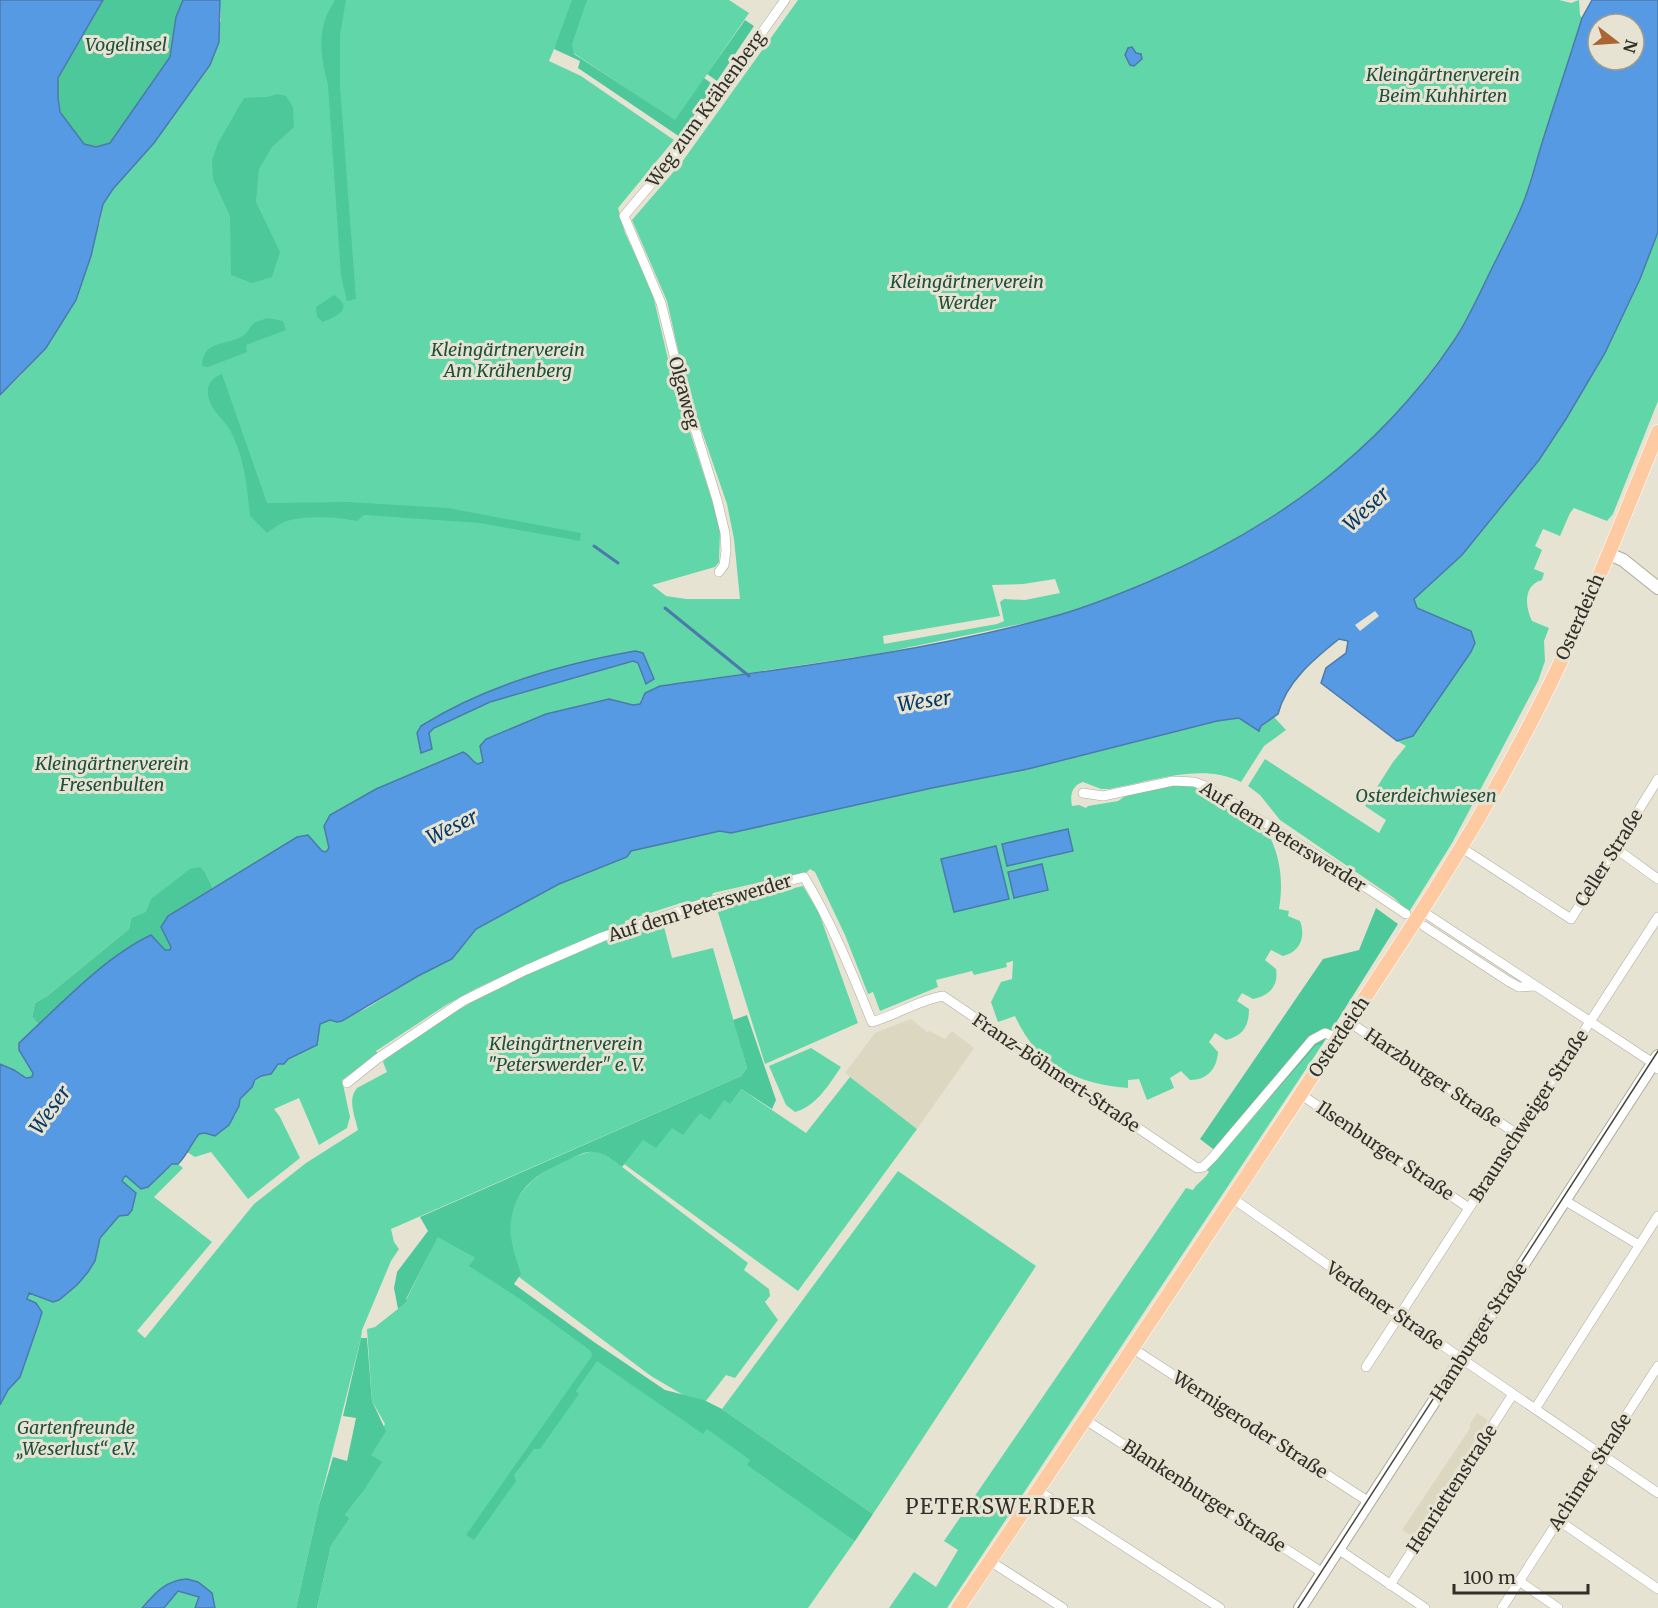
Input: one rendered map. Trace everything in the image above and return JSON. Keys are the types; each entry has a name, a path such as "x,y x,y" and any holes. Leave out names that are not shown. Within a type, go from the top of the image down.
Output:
{"main road":[{"name":"Osterdeich","path":"958,1608 1349,1022 1462,848 1522,740 1565,651 1609,554 1658,432"}],"street":[{"name":"Weg zum Krähenberg","path":"624,216 672,159 785,0"},
{"name":"Olgaweg","path":"624,216 661,303 681,383 717,500 725,532 726,550 724,565 719,572"},
{"path":"1609,554 1623,560 1658,588"},
{"name":"Celler Straße","path":"1462,848 1571,919 1658,779"},
{"name":"Auf dem Peterswerder","path":"1083,793 1103,796 1173,781 1205,786 1407,914"},
{"path":"1615,849 1658,879"},
{"name":"Auf dem Peterswerder","path":"347,1083 376,1059 463,1000 526,970 602,937 704,903 804,878"},
{"name":"Franz-Böhmert-Straße","path":"804,878 819,901 839,943 872,1022 943,996 1197,1168 1203,1167 1213,1157 1312,1040 1325,1033 1338,1038"},
{"path":"1422,911 1589,1022 1656,1063"},
{"name":"Braunschweiger Straße","path":"1366,1367 1658,917"},
{"path":"1424,926 1519,987 1535,986"},
{"name":"Harzburger Straße","path":"1349,1022 1517,1134"},
{"name":"Hamburger Straße","path":"1300,1608 1564,1200 1656,1063"},
{"name":"Ilsenburger Straße","path":"1300,1094 1469,1208"},
{"name":"Verdener Straße","path":"1232,1198 1658,1493"},
{"path":"1564,1200 1639,1245"},
{"path":"1535,1409 1658,1216"},
{"name":"Wernigeroder Straße","path":"1132,1348 1369,1502"},
{"name":"Achimer Straße","path":"1502,1608 1658,1366"},
{"name":"Henriettenstraße","path":"1390,1585 1513,1394"},
{"name":"Blankenburger Straße","path":"1084,1419 1323,1573"},
{"path":"1038,1490 1220,1608"},
{"path":"1558,1520 1658,1589"},
{"path":"1338,1549 1425,1608"},
{"path":"990,1561 1063,1608"},
{"path":"1519,1581 1558,1608"},
{"path":"1404,1608 1410,1598"}],"shaded area":[{"path":"911,1019 927,1032 945,1039 952,1031 974,1048 917,1129 845,1073 875,1033"},
{"path":"1477,1413 1488,1420 1413,1537 1402,1530 1471,1427 1469,1426"}],"green space":[{"name":"Vogelinsel","path":"103,0 183,0 176,17 170,57 110,143 96,147 84,144 60,112 58,78"},
{"path":"220,0 729,0 749,13 675,121 557,42 549,61 581,76 674,140 618,208 625,233 652,291 672,376 717,516 720,532 719,562 715,567 652,585 666,596 686,599 740,599 734,539 727,504 686,385 667,301 632,220 682,162 798,0 1559,0 1571,3 1579,0 1582,18 1522,206 1473,307 1452,343 1400,411 1367,445 1296,501 1215,552 1110,598 1049,618 877,654 660,686 641,699 640,704 633,705 609,699 480,746 483,762 478,764 463,752 376,789 324,826 329,848 326,852 322,851 308,835 297,837 213,888 206,874 146,913 131,918 129,929 47,996 35,1003 32,1017 39,1025 19,1044 33,1073 32,1077 26,1078 0,1064 0,395 52,340 100,222 103,204 221,21","holes":["1055,579 1060,593 1025,600 1004,599 1000,602 1004,621 997,624 884,644 883,636 1000,616 992,585 1023,584"]},
{"path":"335,0 346,0 340,35 340,86 356,299 347,301 341,276 328,85 321,42 325,21"},
{"path":"572,0 587,0 572,44 574,54 675,120 704,78 714,85 680,137 578,68 580,61 554,49"},
{"path":"745,20 754,26 717,81 707,74"},
{"path":"278,94 286,96 293,107 294,127 272,147 259,169 256,202 280,252 272,277 252,283 231,275 230,216 213,179 212,160 218,143 244,98"},
{"name":"Osterdeichwiesen","path":"1658,232 1658,401 1613,514 1607,521 1574,508 1560,536 1543,529 1535,546 1542,550 1534,569 1544,573 1542,580 1531,587 1527,603 1532,621 1549,628 1544,641 1545,661 1538,681 1452,843 1409,912 1394,898 1280,820 1260,795 1248,786 1265,759 1379,833 1386,820 1365,806 1406,746 1397,741 1413,736 1471,631 1417,608 1414,599 1462,555 1539,460 1605,353 1640,279"},
{"path":"334,295 343,304 342,312 323,322 317,317 316,307"},
{"path":"268,318 283,321 286,330 246,345 247,352 208,367 202,366 203,358 210,348 241,337 254,323"},
{"path":"222,374 267,503 348,502 448,508 581,533 580,541 480,523 364,515 357,521 340,518 301,518 282,523 267,533 250,516 240,454 230,430 209,399 210,383"},
{"path":"1274,717 1286,730 1264,746 1241,782 1226,776 1209,774 1176,775 1109,789 1101,789 1083,782 1072,792 1072,806 1079,805 1086,808 1118,801 1130,793 1169,782 1203,786 1264,826 1274,846 1281,877 1279,909 1289,911 1288,916 1300,921 1302,938 1294,951 1289,954 1283,956 1271,950 1265,960 1276,969 1276,980 1272,989 1253,999 1242,993 1237,1001 1249,1009 1246,1025 1237,1036 1226,1040 1215,1033 1209,1042 1218,1052 1216,1063 1202,1078 1190,1080 1181,1071 1170,1078 1174,1088 1147,1100 1139,1079 1128,1080 1128,1088 1109,1086 1091,1082 1060,1069 1035,1048 1015,1016 998,1022 991,1002 1001,982 1012,979 1013,961 1006,963 1007,967 974,975 972,971 936,980 938,987 880,1011 873,992 868,994 845,935 815,872 810,869 805,874 713,893 711,898 683,906 681,903 625,921 625,924 559,950 446,1005 376,1051 378,1054 342,1080 350,1117 347,1128 319,1145 299,1098 274,1109 300,1158 248,1199 211,1152 195,1157 187,1152 199,1134 235,1116 241,1098 261,1076 267,1076 278,1064 284,1064 288,1059 316,1045 320,1024 330,1020 337,1022 367,1008 418,976 452,959 476,929 559,884 627,857 631,851 720,831 731,833 1028,769 1217,721 1239,718 1261,726"},
{"path":"200,867 213,888 168,916 161,927 171,947 170,950 165,950 151,935 68,998 39,1025 32,1017 35,1003 47,996 129,929 131,918 146,912 151,899 190,869"},
{"path":"803,886 819,913 858,1023 765,1064 716,906"},
{"path":"1376,908 1398,924 1322,1045 1317,1045 1207,1170 1202,1167 1217,1152 1200,1139 1323,959 1359,950"},
{"path":"662,919 672,958 713,948 747,1068 741,1076 391,1229 394,1242 399,1249 391,1261 362,1330 296,1608 215,1608 212,1593 201,1586 182,1580 166,1585 142,1608 0,1608 0,1405 8,1390 20,1377 39,1322 38,1309 27,1299 29,1293 59,1300 77,1285 95,1261 100,1238 119,1216 128,1215 122,1179 126,1176 141,1188 148,1187 173,1164 178,1164 183,1168 154,1197 212,1242 137,1331 145,1338 254,1204 306,1163 358,1130 353,1108 354,1092 357,1088 387,1072 383,1062 387,1057 461,1008 518,978 589,946"},
{"path":"747,1015 776,1100 772,1109 741,1089 730,1104 724,1100 710,1120 700,1113 683,1135 672,1128 656,1148 643,1140 622,1167 606,1156 591,1152 574,1157 540,1175 520,1195 512,1215 511,1238 521,1274 514,1284 665,1390 704,1400 722,1409 873,1514 855,1541 747,1465 750,1460 707,1429 703,1434 597,1361 576,1391 579,1394 540,1449 534,1449 514,1475 516,1481 474,1540 466,1535 592,1356 591,1351 520,1299 469,1266 475,1258 438,1237 406,1299 408,1301 398,1309 394,1288 397,1272 428,1231 420,1217 741,1076 747,1068 733,1020"},
{"path":"1317,1045 1322,1045 947,1608 889,1608 914,1572 936,1587 958,1550 944,1541 1186,1188 1193,1190 1205,1177 1209,1172 1207,1170"},
{"path":"811,1048 841,1067 816,1100 795,1112 786,1105 769,1066"},
{"path":"850,1077 917,1129 798,1291 624,1164 643,1139 672,1127 741,1089 806,1133"},
{"path":"593,1151 613,1160 748,1263 744,1270 769,1289 770,1296 765,1302 778,1320 735,1378 726,1375 702,1406 651,1376 519,1277 520,1273 510,1238 511,1216 516,1202 536,1178 549,1169 563,1161"},
{"path":"898,1171 1036,1266 873,1514 722,1409"},
{"path":"438,1236 475,1258 852,1527 855,1541 808,1608 317,1608 331,1546 350,1518 345,1515 362,1493 361,1470 385,1424 372,1401 367,1329 375,1327 408,1301 406,1300"},
{"path":"361,1338 367,1338 372,1401 386,1431 371,1455 382,1462 345,1515 350,1518 331,1546 317,1608 296,1608 319,1505 333,1457 347,1461 356,1418 343,1416"},
{"path":"178,1591 199,1597 195,1608 164,1608"}],"water":[{"path":"0,0 103,0 58,78 60,112 84,144 96,147 110,143 170,57 176,17 183,0 220,0 219,42 210,65 154,143 113,189 103,204 91,256 76,300 46,348 0,395"},
{"name":"Weser","path":"1592,0 1658,0 1658,232 1640,279 1605,353 1539,460 1462,555 1414,599 1417,608 1471,631 1475,643 1413,736 1397,741 1321,683 1326,668 1346,653 1348,641 1339,639 1294,681 1278,714 1261,726 1259,731 1239,718 1217,721 1028,769 731,833 720,831 631,851 627,857 559,884 476,929 452,959 418,976 342,1021 330,1020 320,1024 317,1045 288,1059 284,1064 278,1064 271,1074 255,1080 252,1087 240,1099 239,1106 229,1125 215,1136 199,1134 178,1164 172,1164 148,1187 141,1189 126,1176 124,1177 122,1181 136,1193 132,1210 128,1215 119,1216 100,1238 95,1261 88,1272 59,1300 53,1302 29,1293 27,1299 36,1303 42,1312 20,1377 8,1390 0,1405 0,1064 26,1078 32,1077 33,1073 19,1050 19,1043 82,984 116,956 151,935 165,950 170,950 171,947 161,927 168,916 297,837 308,835 322,851 326,852 329,848 324,826 330,815 376,789 463,752 478,764 483,762 480,746 486,739 546,714 609,699 633,705 640,704 645,693 660,686 807,666 904,650 1000,630 1061,614 1123,592 1194,561 1237,538 1279,513 1355,454 1423,383 1458,334 1510,232 1530,184 1582,18"},
{"path":"1132,47 1136,53 1141,54 1142,59 1134,66 1130,65 1125,55 1128,48"},
{"path":"635,651 643,653 654,679 646,684 638,663 633,661 490,702 434,728 429,733 432,749 421,753 417,733 421,726 471,699 524,678"},
{"path":"1068,829 1073,851 1007,866 1002,844"},
{"path":"996,846 1009,899 954,912 941,859"},
{"path":"1042,864 1048,890 1014,898 1008,872"},
{"path":"187,1579 198,1582 212,1593 215,1608 195,1608 199,1597 178,1591 164,1608 142,1608 156,1592 173,1582"}],"pier":[{"path":"1375,611 1379,616 1360,631 1355,625"}],"waterway":[{"path":"594,546 618,563"},
{"path":"665,608 749,676"}],"tram line":[{"path":"1298,1608 1658,1051"}],"district":[{"name":"PETERSWERDER","path":"1001,1507"}],"park label":[{"name":"Kleingärtnerverein Beim Kuhhirten","path":"1443,85"},
{"name":"Kleingärtnerverein Werder","path":"967,292"},
{"name":"Kleingärtnerverein Am Krähenberg","path":"508,360"},
{"name":"Kleingärtnerverein Fresenbulten","path":"112,774"},
{"name":"Kleingärtnerverein \"Peterswerder\" e. V.","path":"566,1054"},
{"name":"Gartenfreunde „Weserlust“ e.V.","path":"76,1438"}]}
